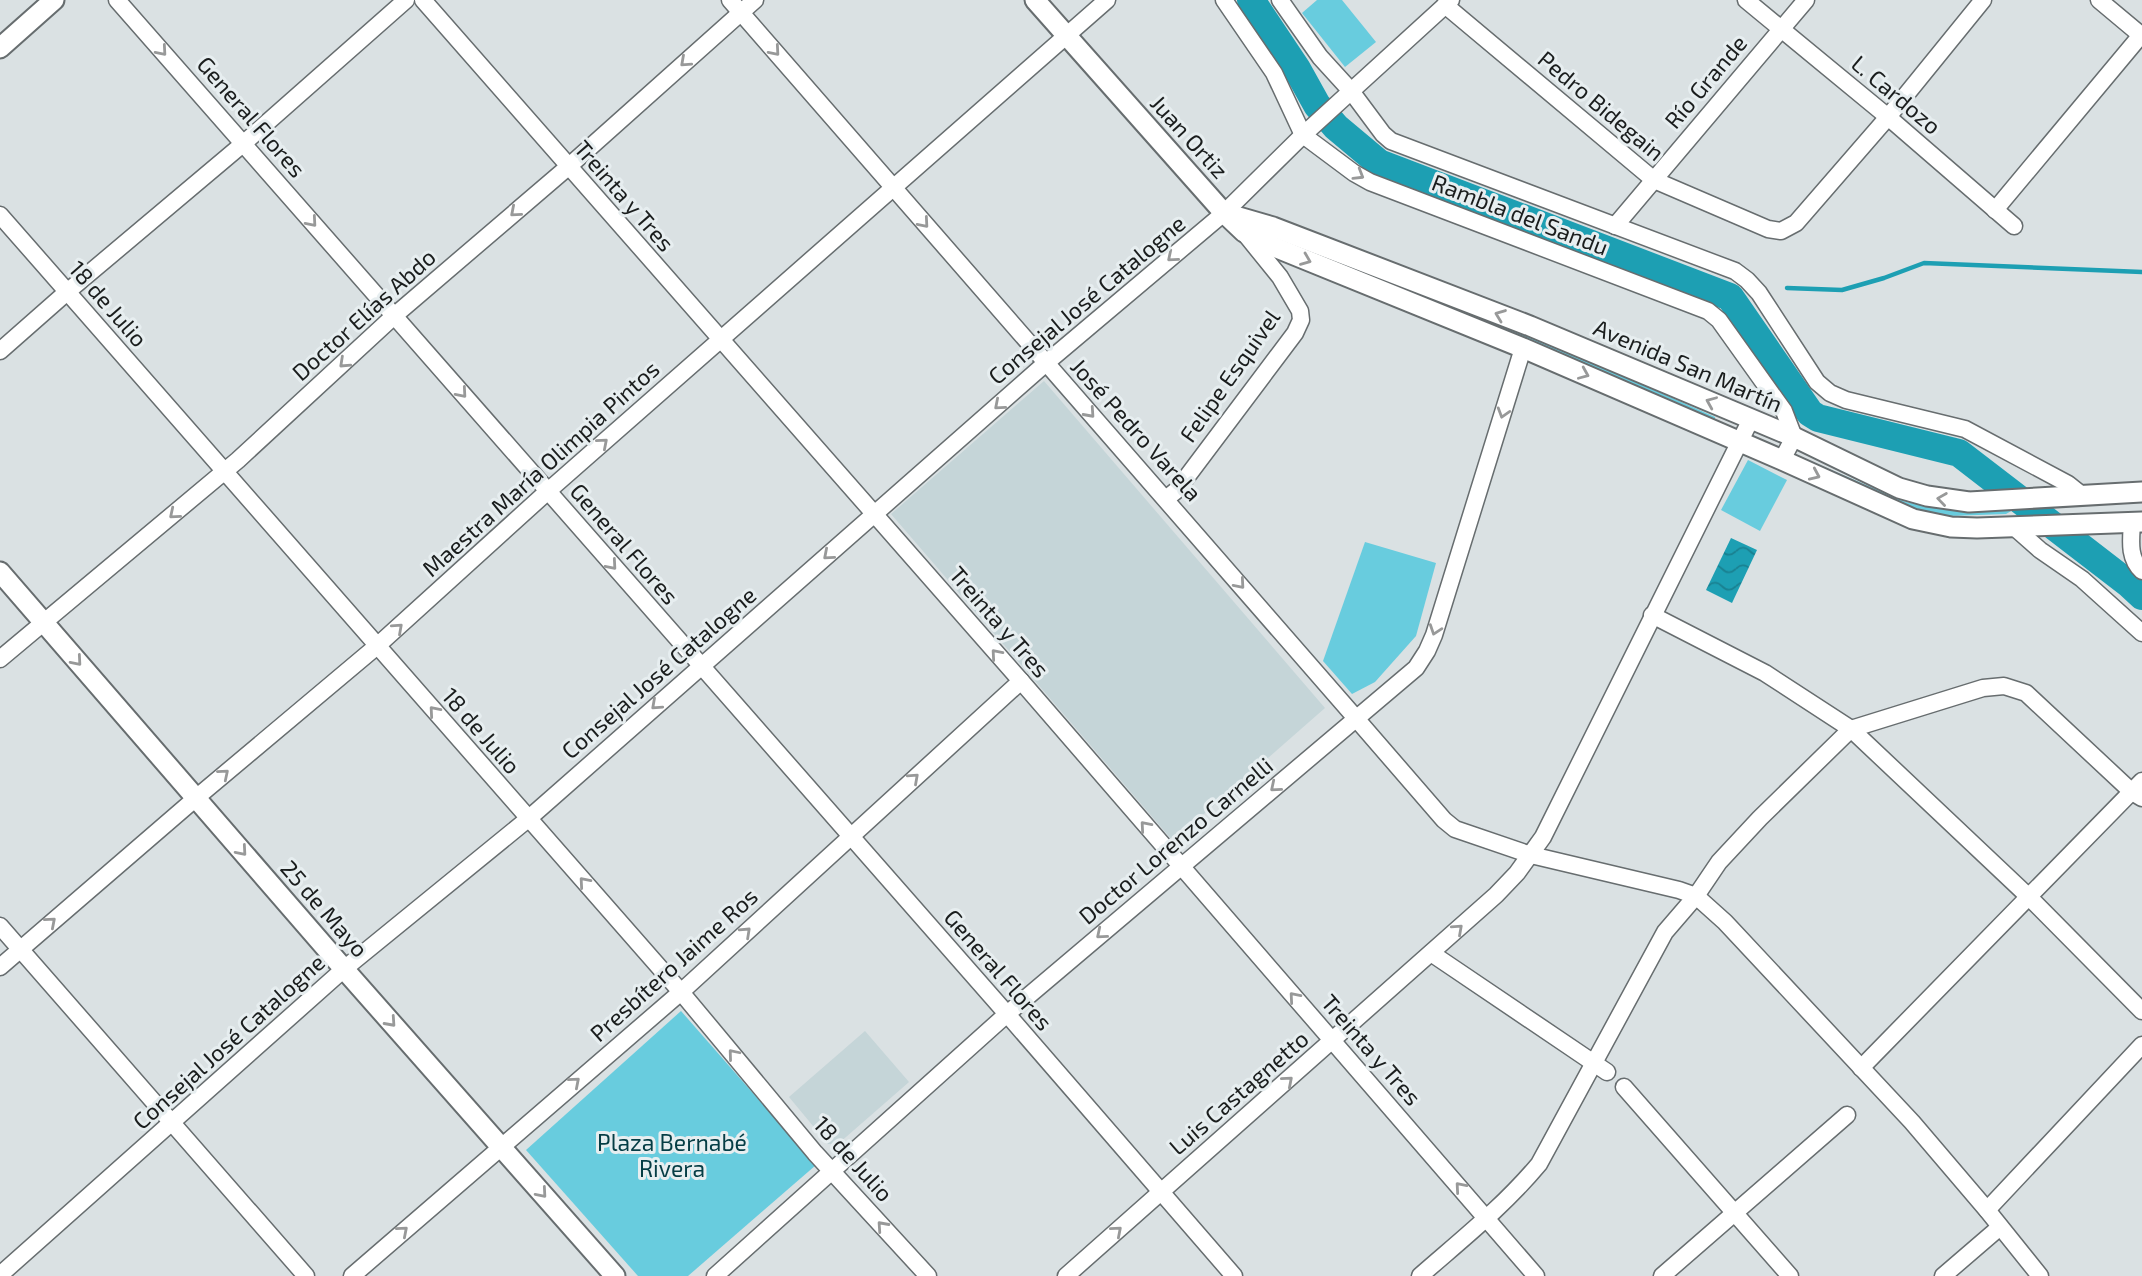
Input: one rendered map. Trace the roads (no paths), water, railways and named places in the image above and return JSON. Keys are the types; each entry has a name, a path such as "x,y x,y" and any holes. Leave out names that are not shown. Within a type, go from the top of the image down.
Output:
{"street":[{"path":"0,48 54,0"},
{"name":"General Flores","path":"117,0 1234,1276"},
{"path":"0,351 244,143 406,0"},
{"name":"Treinta y Tres","path":"423,0 1021,681 1536,1276"},
{"name":"Doctor Elías Abdo","path":"0,659 225,472 394,316 568,167 735,6 754,0"},
{"name":"Juan Ortiz","path":"1035,0 1224,213 1244,232 1280,277 1300,311"},
{"name":"Maestra María Olimpia Pintos","path":"0,967 377,646 548,491 1107,0"},
{"name":"Rambla del Sandu","path":"1224,0 1274,73 1307,132 1354,173 1370,182 1708,311 1719,320 1784,411 1794,437"},
{"path":"1280,0 1347,95 1391,141 1735,271 1759,293 1816,382 1830,393 1846,400 1965,429 2068,484 2078,496"},
{"name":"L. Cardozo","path":"1746,0 2014,226"},
{"name":"Río Grande","path":"1615,226 1806,0"},
{"path":"1888,117 1983,0"},
{"path":"1995,210 2141,35 2099,0"},
{"name":"Consejal José Catalogne","path":"2,1274 344,970 527,819 1046,363 1224,213 1307,132 1448,3"},
{"name":"Pedro Bidegain","path":"1448,3 1654,180 1768,229 1781,231 1796,223 1888,117"},
{"name":"José Pedro Varela","path":"735,6 1167,498 1444,820 1455,829 1531,855 1696,896"},
{"name":"Avenida San Martín","path":"1224,213 1273,227 1530,326 1794,437 1899,488 1927,496 1969,502 2142,492"},
{"name":"18 de Julio","path":"0,215 681,992 833,1172 928,1276"},
{"path":"1244,232 1272,246 1523,348 1913,519 1951,527 2089,526 2137,522 2131,543 2132,555 2137,567 2142,571"},
{"name":"Felipe Esquivel","path":"1167,498 1177,489 1295,332 1301,320 1300,311"},
{"name":"Doctor Lorenzo Carnelli","path":"715,1276 1007,1014 1416,668 1434,635 1523,348"},
{"name":"Luis Castagnetto","path":"1066,1276 1496,895 1531,855 1543,837 1751,419"},
{"path":"1782,460 1794,437"},
{"path":"2014,527 2040,550 2082,579 2142,633"},
{"name":"25 de Mayo","path":"0,572 344,970 615,1276"},
{"path":"1652,615 1765,673 1851,729 2029,897 2142,1011"},
{"name":"Presbítero Jaime Ros","path":"352,1276 681,992 1021,681"},
{"path":"1420,1276 1487,1218 1539,1164 1601,1067 1665,932 1696,896 1719,862 1851,729 1983,688 2004,686 2026,693 2139,790 2029,897 1861,1068"},
{"path":"1696,896 1725,922 1912,1122 2040,1276"},
{"path":"0,926 306,1276"},
{"path":"1431,953 1601,1067"},
{"path":"1987,1210 2142,1045"},
{"path":"1624,1087 1790,1276"},
{"path":"1662,1276 1847,1115"},
{"path":"1943,1276 2000,1227"}],"water":[{"path":"1731,538 1757,550 1732,603 1706,590"}],"waterway":[{"path":"1251,0 1297,69 1317,105 1336,127 1379,163 1730,297 1810,413 1818,418 1959,453 2142,596"},
{"path":"1787,288 1842,290 1924,263 2142,272"}],"park label":[{"name":"Plaza Bernabé Rivera","path":"672,1156"}]}
